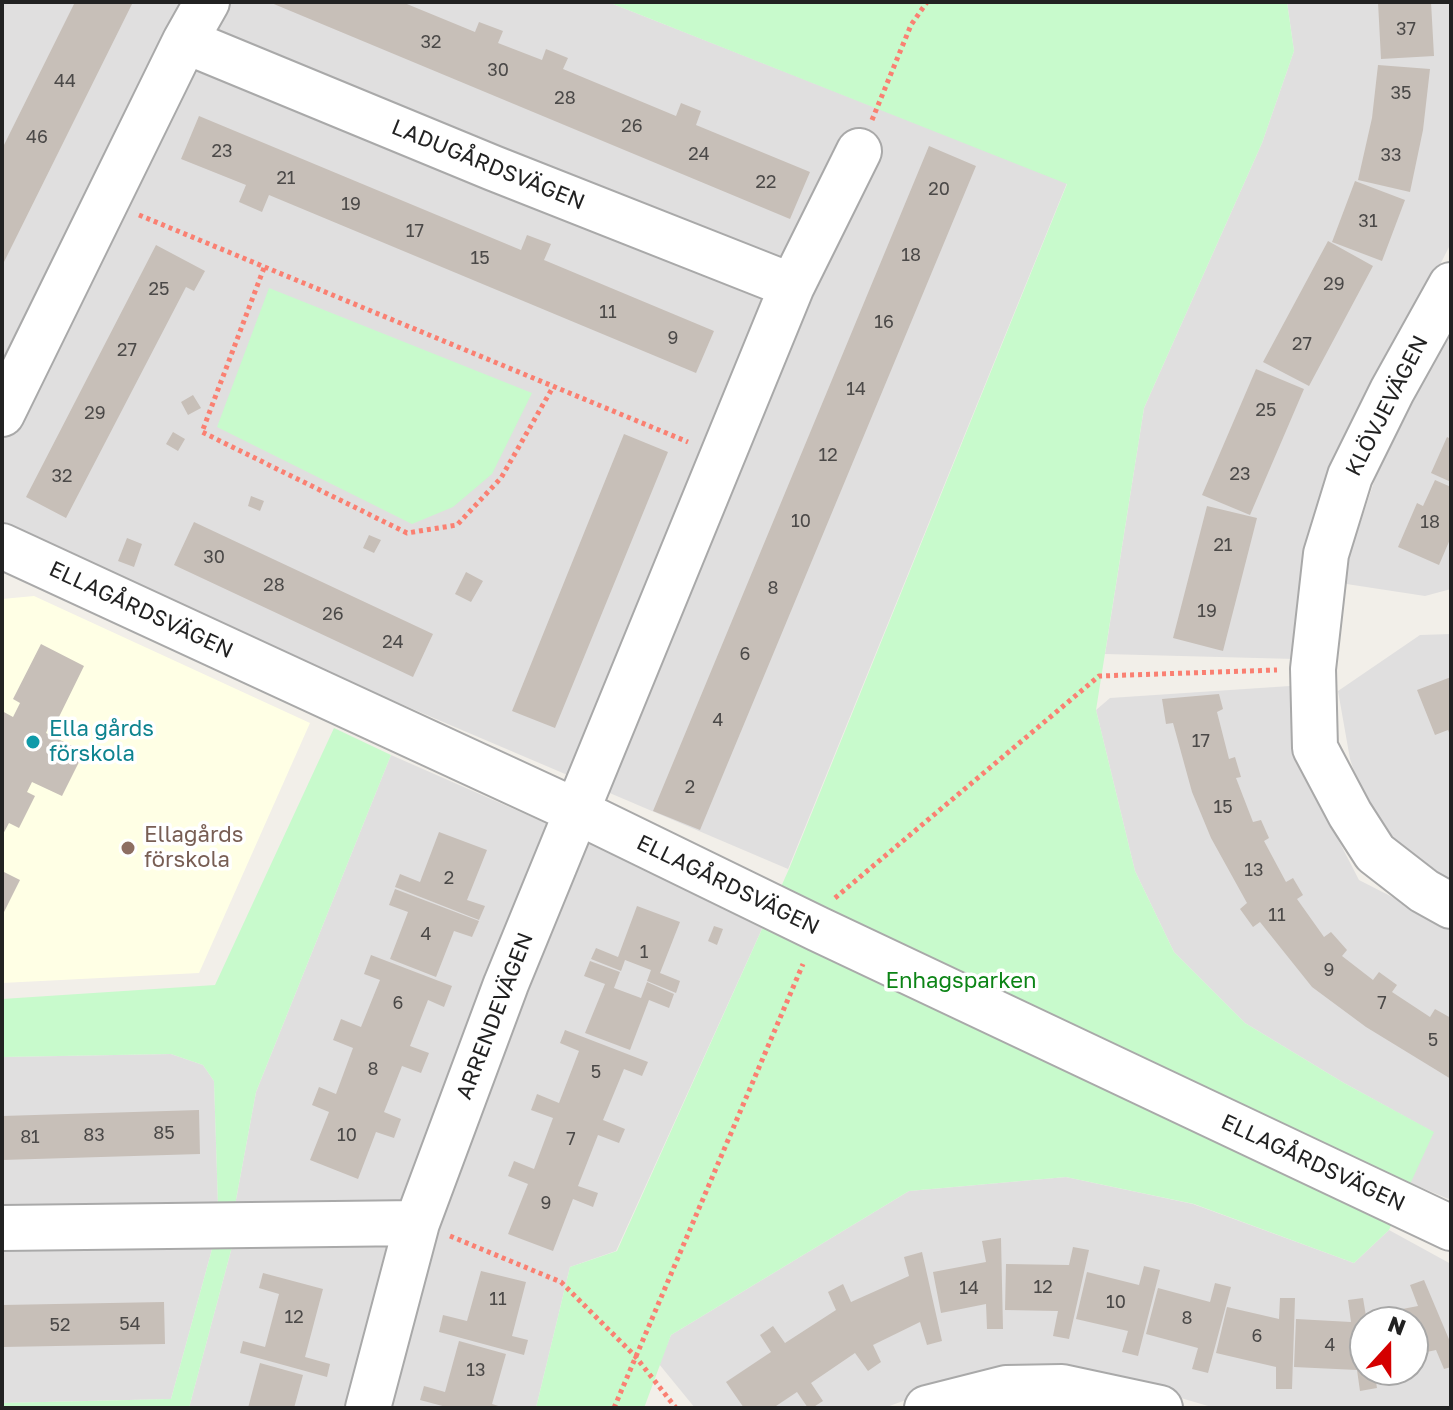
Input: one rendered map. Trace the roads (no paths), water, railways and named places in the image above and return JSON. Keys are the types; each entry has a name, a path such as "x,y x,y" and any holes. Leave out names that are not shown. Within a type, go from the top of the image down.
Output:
{"street":[{"path":"2,414 105,200 207,2"},
{"name":"LADUGÅRDSVÄGEN","path":"185,41 493,168 792,286"},
{"path":"578,812 792,286 859,151"},
{"name":"KLÖVJEVÄGEN","path":"1451,285 1392,391 1350,476 1326,554 1313,669 1315,748 1350,814 1375,853 1424,891 1451,906"},
{"name":"ELLAGÅRDSVÄGEN","path":"2,546 578,812 1451,1228"},
{"name":"ARRENDEVÄGEN","path":"368,1408 417,1223 506,984 578,812"},
{"path":"2,1228 417,1223"},
{"path":"927,1408 1006,1388 1062,1387 1160,1408"}],"place":[{"name":"Ella gårds förskola","path":"33,742"},
{"name":"Ellagårds förskola","path":"128,848"}],"park label":[{"name":"Enhagsparken","path":"961,981"}]}
